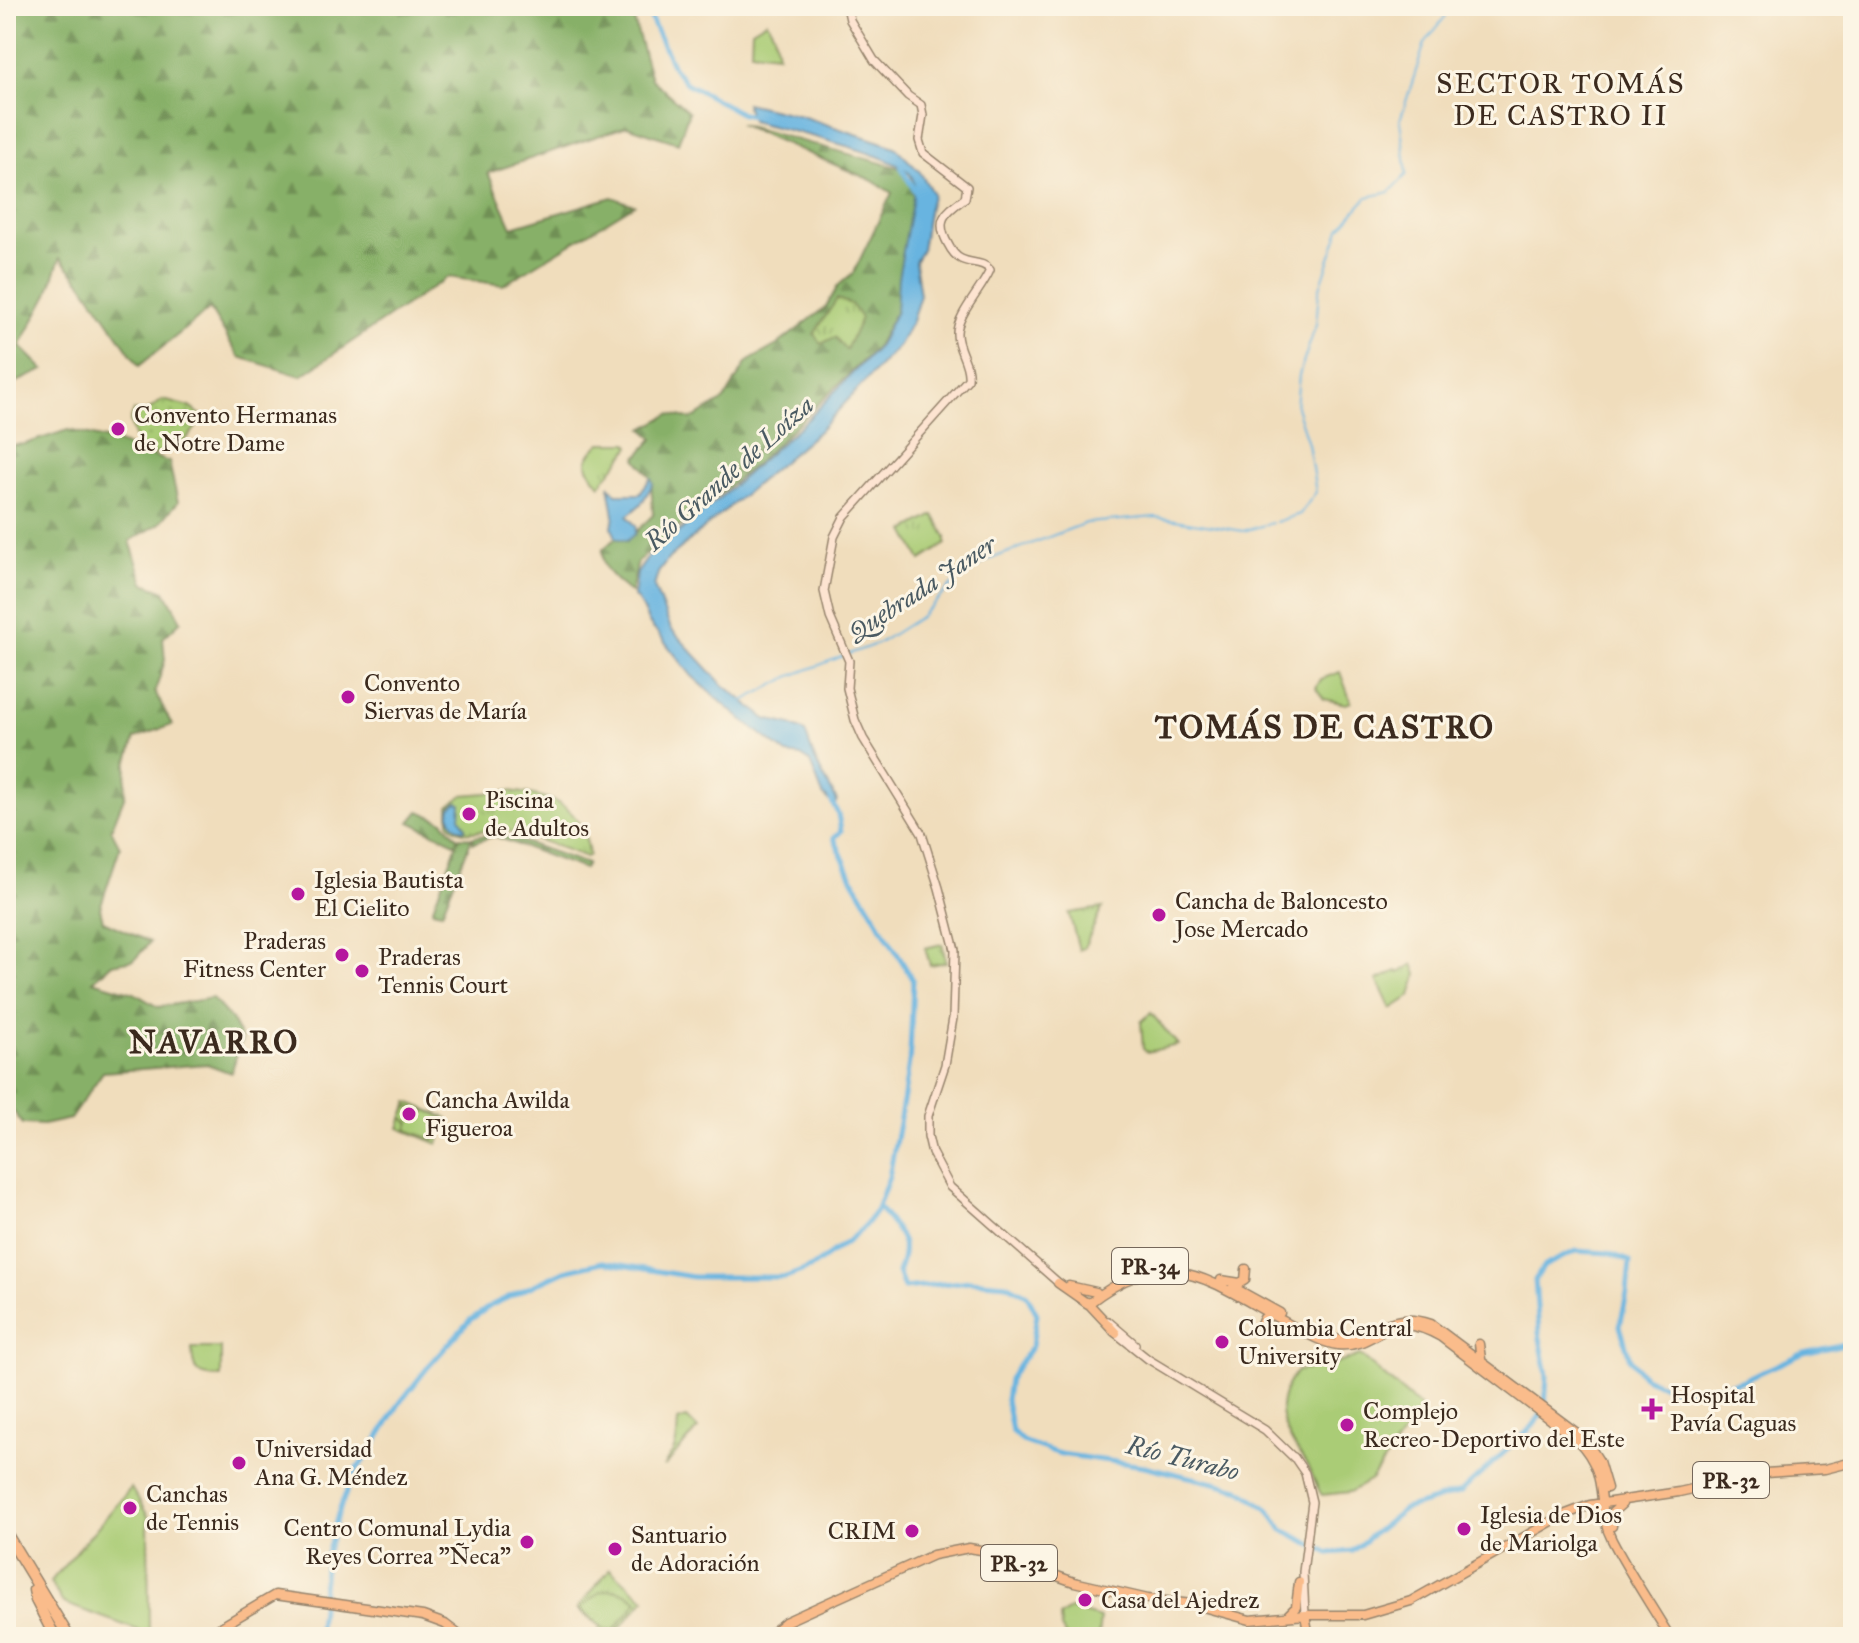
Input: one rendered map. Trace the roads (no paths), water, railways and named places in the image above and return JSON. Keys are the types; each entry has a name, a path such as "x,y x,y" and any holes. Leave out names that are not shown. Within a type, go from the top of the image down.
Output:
{"highway":[{"path":"6,1533 62,1637"},
{"path":"6,1543 69,1637"},
{"path":"36,1588 55,1637"},
{"path":"36,1588 47,1594 76,1637"}],"main road":[{"path":"847,6 850,20 874,60 908,96 921,105 923,115 919,140 923,153 967,187 965,198 943,217 941,231 945,240 959,258 986,265 990,270 957,327 968,379 851,508 836,531 824,584 826,607 849,661 847,688 855,720 922,834 955,950 953,1018 945,1065 928,1116 928,1136 941,1174 950,1187 1151,1355 1265,1430 1294,1458"},
{"path":"1036,1261 1148,1359 1271,1428 1294,1458 1310,1486 1311,1517 1303,1579 1303,1617"},
{"name":"PR-34","path":"1088,1303 1121,1275 1150,1266 1167,1265 1191,1269 1221,1280 1311,1331 1331,1339 1345,1340 1358,1336 1392,1320 1407,1319 1431,1324 1552,1418 1588,1452 1599,1475 1617,1547 1670,1637"},
{"path":"1221,1280 1233,1284 1243,1282 1246,1269"},
{"name":"PR-34","path":"1098,1292 1137,1274 1169,1270 1214,1282 1303,1331 1339,1345 1353,1344 1392,1326 1402,1325 1427,1329 1459,1347"},
{"path":"1058,1283 1088,1303 1116,1333"},
{"path":"1069,1286 1098,1292 1099,1305 1105,1318"},
{"path":"1261,1324 1264,1318 1272,1315"},
{"path":"1477,1344 1482,1365 1461,1365 1459,1347 1477,1344"},
{"path":"1242,1417 1271,1428 1283,1449"},
{"name":"PR-32","path":"769,1637 786,1624 942,1555 961,1551 983,1552 1135,1600 1193,1607 1252,1623 1303,1617 1364,1619 1397,1610 1429,1595 1557,1521 1606,1501 1622,1502 1679,1492 1765,1473 1825,1469 1853,1463"},
{"path":"1592,1507 1606,1501"},
{"path":"1610,1526 1613,1512 1622,1502"},
{"path":"1592,1507 1602,1513 1610,1526"},
{"name":"PR-32","path":"1058,1578 1148,1599 1192,1604 1250,1620 1373,1613 1411,1601 1570,1511 1592,1507"},
{"path":"1287,1617 1296,1607 1302,1556 1306,1551"},
{"path":"1299,1582 1307,1637"},
{"path":"204,1637 275,1595 436,1619 462,1637"},
{"path":"212,1637 264,1603 281,1596"},
{"path":"1343,1620 1397,1610"}],"water":[{"path":"746,103 801,116 895,147 920,172 933,194 922,250 915,262 920,295 912,321 899,345 819,431 669,558 658,573 654,587 671,629 721,683 766,719 805,732 815,760 837,801 834,805 823,795 810,762 801,756 787,754 692,676 650,624 634,597 637,573 648,557 808,419 879,346 896,311 898,278 913,194 911,175 898,165 859,150 751,121"},
{"path":"651,478 653,484 641,504 627,516 636,526 635,534 627,541 616,538 612,527 614,515 609,485 616,494 639,494"},
{"path":"458,802 461,804 460,817 466,828 463,830 456,827 451,818 451,807"}],"waterway":[{"name":"Río Grande de Loíza","path":"645,6 673,67 686,83 742,114 753,116"},
{"name":"Quebrada Janer","path":"1276,522 1300,514 1316,492 1308,444 1296,407 1299,375 1316,325 1319,291 1340,229 1367,197 1390,192 1407,174 1400,120 1425,43 1445,17 1444,6"},
{"name":"Río Grande de Loíza","path":"901,167 916,193"},
{"name":"Quebrada Janer","path":"849,654 879,643 920,617 955,582 988,560 1086,523 1156,517 1243,531 1272,523"},
{"name":"Quebrada Janer","path":"743,701 791,676 843,656"},
{"name":"Río Grande de Loíza","path":"318,1637 326,1558 353,1474 399,1404 470,1320 492,1305 564,1271 603,1262 693,1277 786,1277 812,1267 848,1241 876,1211 889,1177 904,1096 910,1055 913,980 852,878 834,838 841,831 831,800"},
{"name":"Río Turabo","path":"878,1206 903,1244 898,1272 904,1288 970,1281 1007,1284 1027,1295 1037,1314 1032,1346 1009,1379 1006,1400 1012,1431 1022,1441 1060,1454 1144,1466 1239,1489 1268,1509 1283,1530 1329,1553 1352,1551 1404,1509 1461,1492 1533,1426 1545,1409 1547,1375 1539,1333 1535,1280 1544,1266 1576,1251 1608,1253 1630,1261 1620,1326 1630,1359 1644,1377 1677,1391 1709,1389 1741,1381 1804,1353 1853,1342"}],"place":[{"name":"Convento Hermanas de Notre Dame","path":"118,429"},
{"name":"Convento Siervas de María","path":"348,697"},
{"name":"Piscina de Adultos","path":"469,814"},
{"name":"Iglesia Bautista El Cielito","path":"298,894"},
{"name":"Cancha de Baloncesto Jose Mercado","path":"1159,915"},
{"name":"Praderas Fitness Center","path":"342,955"},
{"name":"Praderas Tennis Court","path":"362,971"},
{"name":"Cancha Awilda Figueroa","path":"409,1114"},
{"name":"Columbia Central University","path":"1222,1342"},
{"name":"Hospital Pavía Caguas","path":"1652,1409"},
{"name":"Complejo Recreo-Deportivo del Este","path":"1347,1425"},
{"name":"Universidad Ana G. Méndez","path":"239,1463"},
{"name":"Canchas de Tennis","path":"130,1508"},
{"name":"Iglesia de Dios de Mariolga","path":"1464,1529"},
{"name":"CRIM","path":"912,1531"},
{"name":"Centro Comunal Lydia Reyes Correa \"Ñeca\"","path":"527,1542"},
{"name":"Santuario de Adoración","path":"615,1549"},
{"name":"Casa del Ajedrez","path":"1085,1600"}],"district":[{"name":"SECTOR TOMÁS DE CASTRO II","path":"1561,99"},
{"name":"TOMÁS DE CASTRO","path":"1325,727"},
{"name":"NAVARRO","path":"214,1042"}]}
